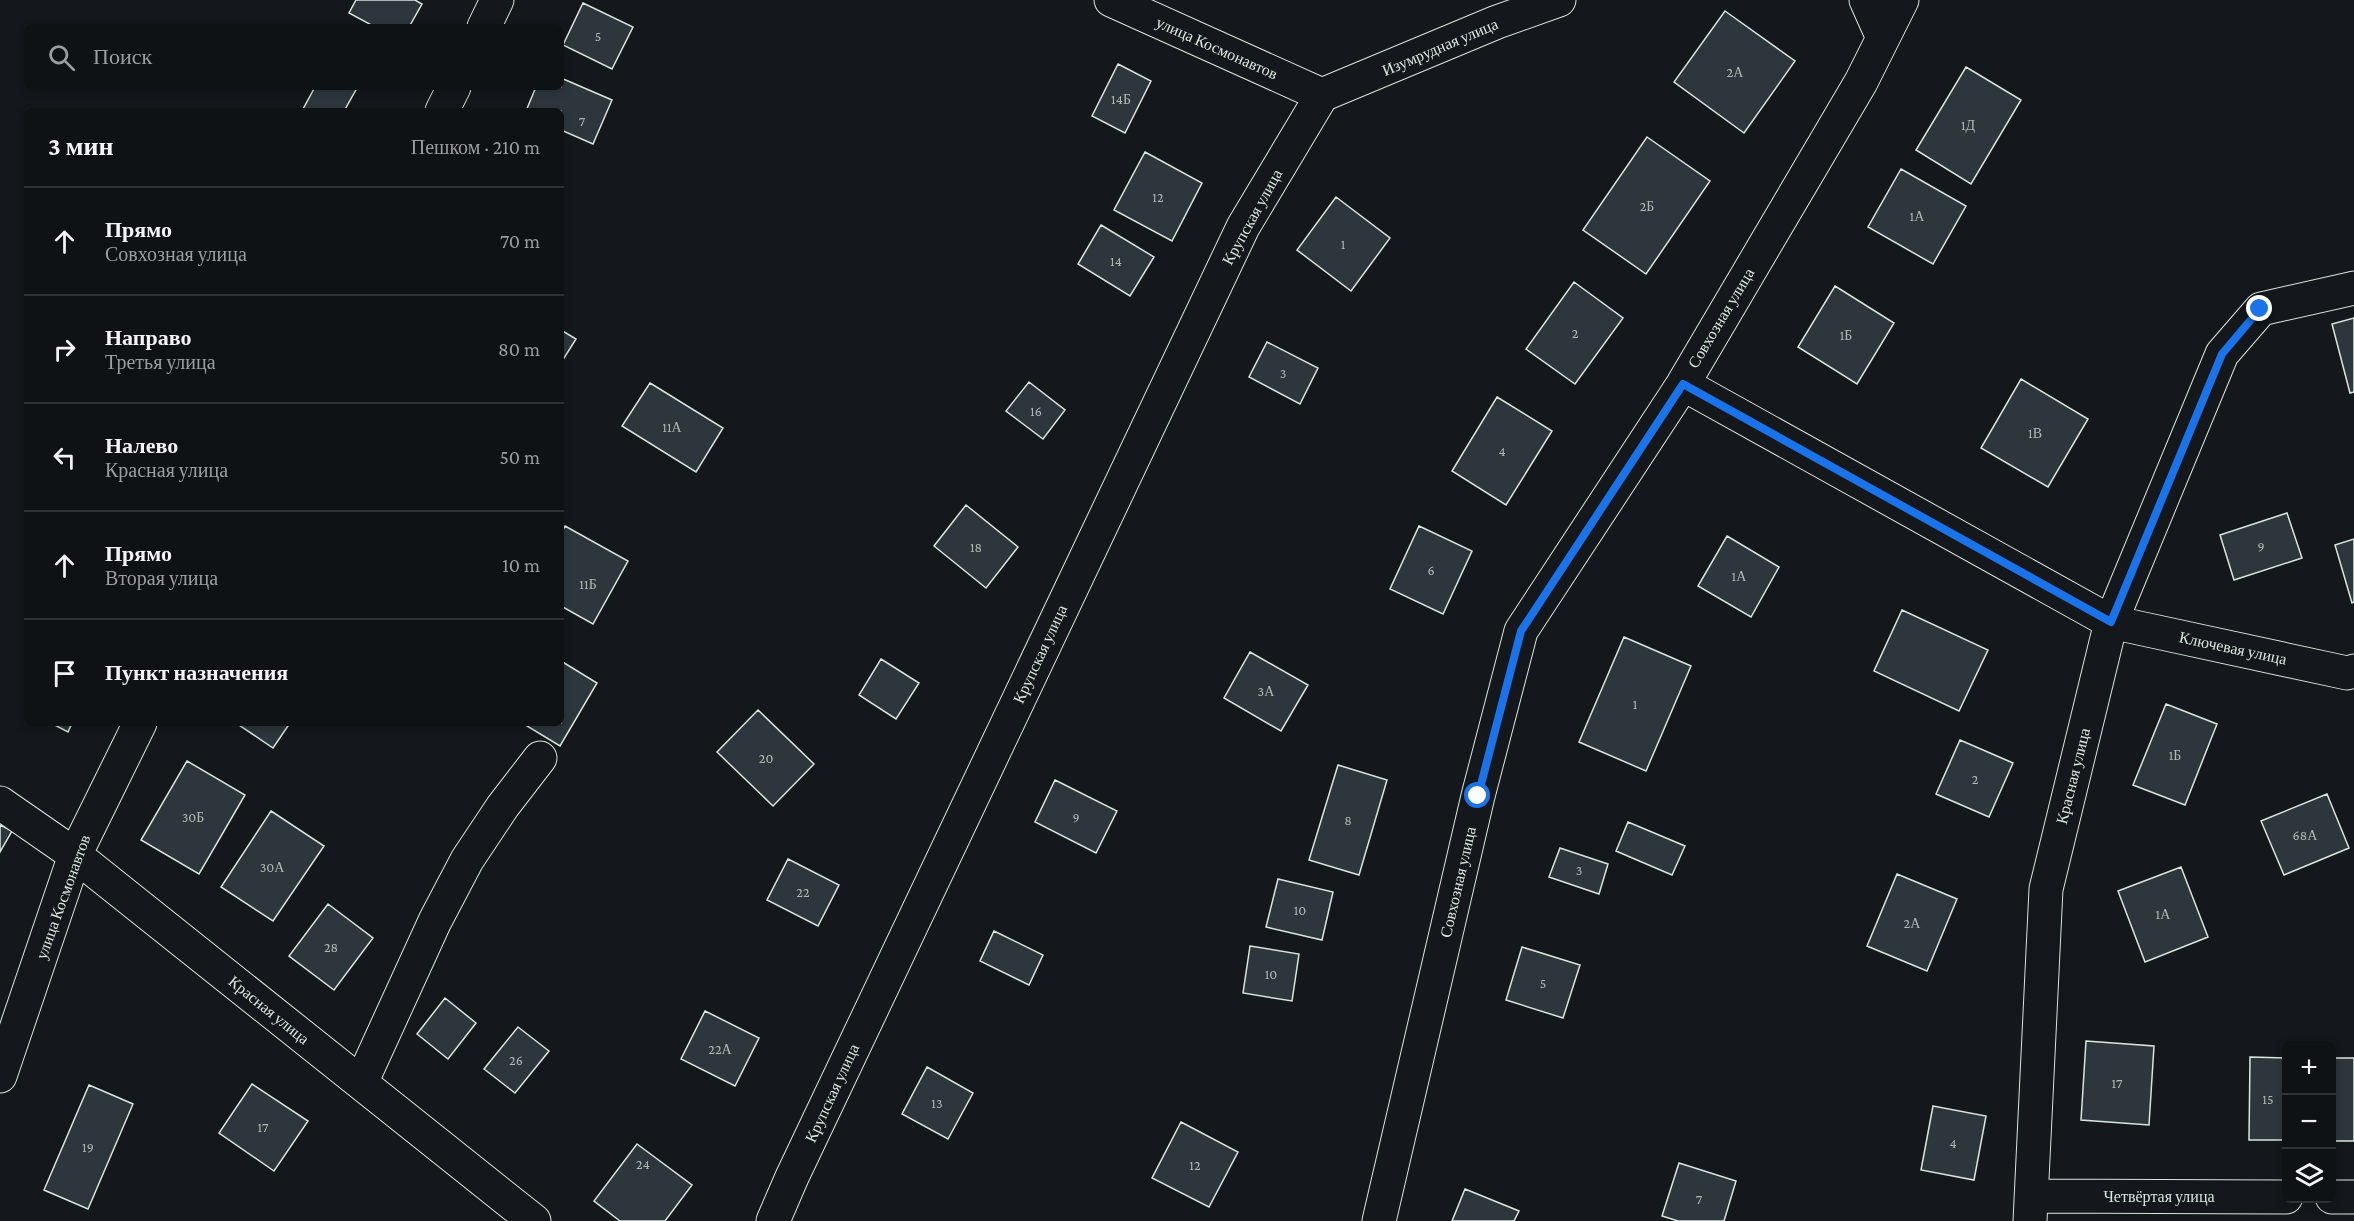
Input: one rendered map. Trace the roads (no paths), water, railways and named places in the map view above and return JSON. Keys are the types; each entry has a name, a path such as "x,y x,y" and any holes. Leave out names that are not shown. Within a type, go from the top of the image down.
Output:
{"street":[{"path":"485,24 497,0"},
{"name":"улица Космонавтов","path":"1111,0 1322,96"},
{"name":"Изумрудная улица","path":"1322,96 1497,22 1559,0"},
{"path":"1866,0 1883,38"},
{"name":"Совхозная улица","path":"1379,1221 1478,796 1521,631 1683,384 1861,82 1902,0"},
{"path":"444,108 452,90"},
{"name":"Крупская улица","path":"773,1221 1244,227 1322,96"},
{"name":"Красная улица","path":"2031,1208 2046,890 2111,622 2222,354 2260,309 2354,288"},
{"name":"Ключевая улица","path":"1683,384 2111,622 2347,673 2354,670"},
{"name":"улица Космонавтов","path":"0,1076 75,855 139,726"},
{"path":"360,1083 435,921 467,860 540,758"},
{"name":"Красная улица","path":"0,803 75,855 534,1221"},
{"name":"Четвёртая улица","path":"2031,1208 2282,1197"},
{"path":"2336,1197 2354,1197"}]}
